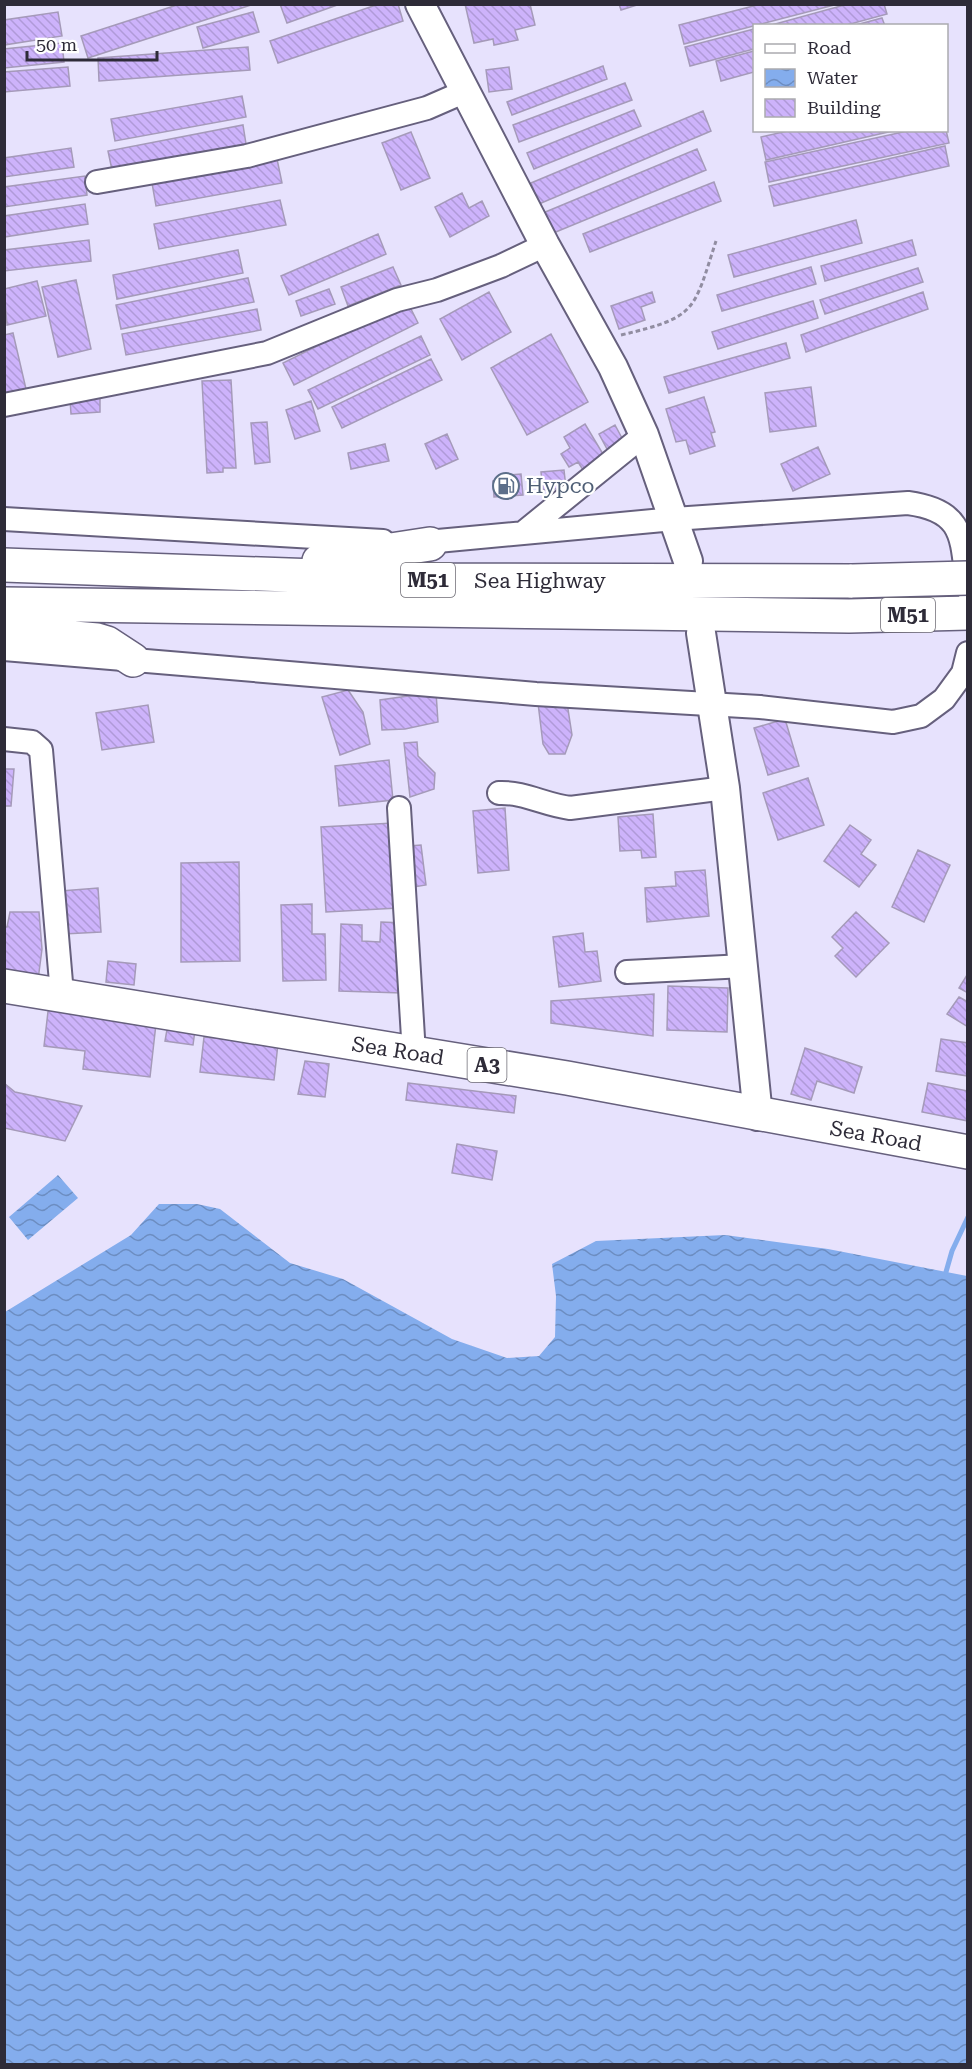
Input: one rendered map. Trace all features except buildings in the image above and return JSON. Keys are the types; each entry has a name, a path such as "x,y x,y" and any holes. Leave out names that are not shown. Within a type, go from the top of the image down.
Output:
{"highway":[{"path":"211,573 356,556 430,544"},
{"name":"Sea Highway","path":"4,565 428,580 852,581 968,578"},
{"name":"Sea Highway","path":"4,604 849,616 968,613"},
{"path":"4,632 97,640 133,660"},
{"name":"Sea Road","path":"4,986 567,1078 758,1116 968,1152"}],"main road":[{"path":"420,4 545,245 600,344 644,435 688,561"},
{"path":"701,633 725,788 758,1116"}],"street":[{"path":"97,182 247,156 427,108 466,91"},
{"path":"4,405 267,353 397,300 437,290 501,266 545,245"},
{"path":"524,532 644,435"},
{"path":"4,519 430,544 524,532 674,519 871,504 926,506 947,514 960,535 968,590"},
{"path":"4,650 536,694 712,704 893,722 921,716 944,699 963,673 968,653"},
{"path":"4,739 33,742 41,750 62,994"},
{"path":"499,793 513,792 552,806 570,808 725,788"},
{"path":"399,808 414,1054"},
{"path":"627,972 744,966"}],"path":[{"path":"600,344 621,334 675,320 691,308 716,240"}],"water":[{"path":"58,1175 78,1198 28,1240 9,1217"},
{"path":"159,1204 197,1204 220,1209 290,1263 343,1279 452,1339 507,1358 539,1356 555,1337 556,1296 552,1264 596,1241 725,1235 828,1249 967,1276 967,2064 5,2064 5,1312 131,1235"}],"waterway":[{"path":"946,1272 952,1251 968,1217"}],"place":[{"name":"Hypco","path":"506,486"}]}
